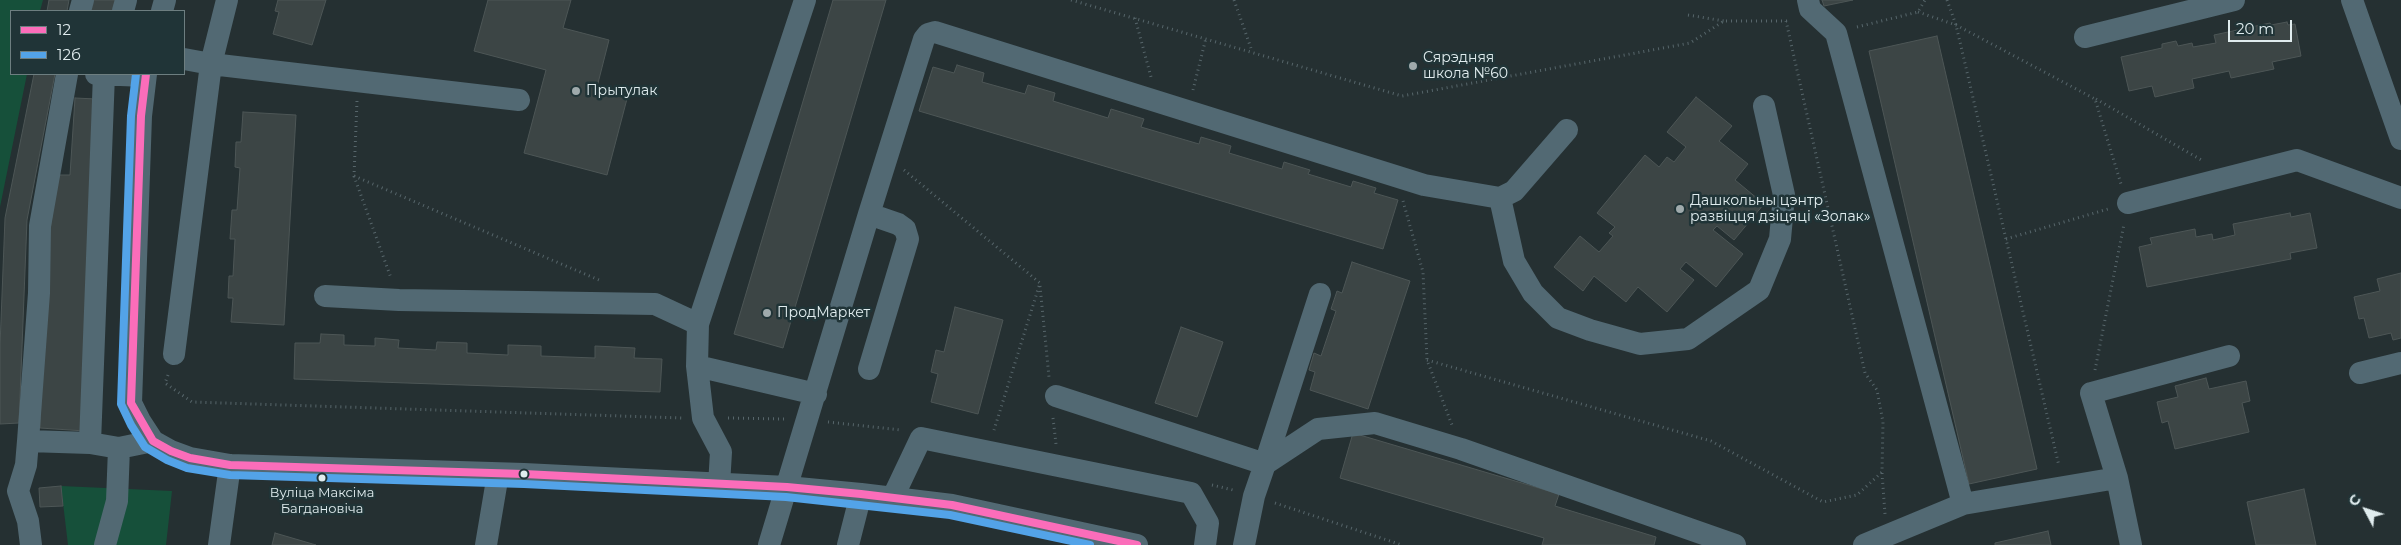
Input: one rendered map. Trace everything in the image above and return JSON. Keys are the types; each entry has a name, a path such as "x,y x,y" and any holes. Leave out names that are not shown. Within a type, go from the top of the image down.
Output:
{"street":[{"path":"174,354 211,64 227,0"},
{"path":"719,485 721,452 702,418 697,366 698,324 805,0"},
{"path":"1808,0 1810,9 1829,27 1963,504"},
{"path":"2086,37 2234,0"},
{"path":"2352,0 2401,139"},
{"path":"769,545 869,214 924,40 928,34 934,32 1424,185 1500,198 1514,191 1567,130"},
{"path":"185,59 211,64 519,100"},
{"path":"31,545 28,521 18,491 26,465 28,441 39,293 40,226 67,75"},
{"path":"90,443 101,75"},
{"path":"145,75 136,216 131,403 140,422 153,440 190,458 230,465 323,466 786,487 893,497 952,505 1137,545"},
{"path":"1500,198 1514,261 1533,293 1558,318 1640,344 1688,339 1759,290 1780,239 1784,195 1764,106"},
{"path":"2128,203 2297,160 2401,198"},
{"path":"869,214 898,224 905,229 908,239 870,369"},
{"path":"1244,545 1254,496 1320,294"},
{"path":"325,296 399,300 655,304 698,324"},
{"path":"2131,545 2117,478 2091,394 2229,356"},
{"path":"2360,374 2401,363"},
{"path":"697,366 816,394"},
{"path":"1053,396 1265,464"},
{"path":"1265,464 1318,429 1375,423 1461,448 1736,545"},
{"path":"893,497 922,438 1191,493 1208,523 1205,545"},
{"path":"28,441 90,443 119,448 153,440"},
{"path":"105,545 117,501 119,448"},
{"path":"219,545 230,465"},
{"path":"486,545 498,474"},
{"path":"1864,545 1963,504 2117,478"},
{"path":"848,545 861,494"}],"path":[{"path":"1071,0 1253,51 1402,96 1690,43 1724,21"},
{"path":"1234,0 1253,51"},
{"path":"1918,12 1925,0"},
{"path":"1948,0 1956,25 2064,488"},
{"path":"1688,15 1724,21 1786,21 1829,27 1918,12 1956,25 2095,99 2230,176"},
{"path":"1135,18 1158,102"},
{"path":"1786,21 1865,373 1877,390 1883,422 1882,472 1887,536"},
{"path":"1188,111 1206,38"},
{"path":"358,81 354,176 399,300"},
{"path":"2091,394 2105,311 2128,203 2095,99"},
{"path":"888,156 1040,283 1053,396 1056,450"},
{"path":"354,176 600,281"},
{"path":"1396,176 1423,272 1427,360 1461,448"},
{"path":"2006,239 2128,203"},
{"path":"994,431 1040,283"},
{"path":"174,354 165,383 192,402 807,420 904,431"},
{"path":"1427,360 1711,441 1823,502 1857,495 1882,472"},
{"path":"1202,483 1254,496 1402,545"}],"green space":[{"path":"0,0 43,0 40,10 10,10 10,75 27,75 0,207"},
{"path":"61,486 172,491 166,545 68,545"}],"building":[{"path":"49,0 69,0 67,10 47,10"},
{"path":"91,0 118,0 115,10 89,10"},
{"path":"278,0 326,0 312,45 273,34 279,12 275,11"},
{"name":"Прытулак","path":"488,0 571,0 563,28 609,40 597,87 628,95 607,175 524,153 546,70 474,51"},
{"path":"833,0 886,0 783,348 734,334"},
{"path":"1822,0 1853,0 1824,6"},
{"path":"2287,22 2288,25 2295,24 2301,56 2272,62 2274,69 2231,78 2229,71 2192,79 2194,88 2155,97 2152,86 2129,91 2121,57 2162,48 2162,44 2176,41 2178,46 2192,43 2193,47 2216,43 2214,35 2270,23 2271,25"},
{"path":"1937,36 2037,469 1969,484 1869,51"},
{"path":"957,65 984,73 982,82 1025,94 1028,85 1055,93 1053,101 1108,118 1111,109 1144,119 1141,127 1199,144 1201,137 1231,146 1229,153 1282,169 1284,162 1310,170 1308,174 1351,187 1353,181 1376,188 1374,193 1398,200 1383,249 919,111 933,67 954,73"},
{"path":"34,75 55,75 27,220 19,423 0,424 0,346 5,218"},
{"name":"Дашкольны цэнтр развіцця дзіцяці «Золак»","path":"1696,97 1732,126 1719,141 1748,164 1735,180 1764,204 1734,240 1717,226 1713,230 1743,254 1716,287 1686,262 1680,269 1694,280 1667,312 1638,287 1626,302 1594,276 1583,291 1554,267 1580,236 1599,252 1613,236 1609,233 1615,227 1597,213 1645,155 1659,167 1667,157 1674,162 1686,147 1667,132"},
{"path":"75,98 96,99 85,431 40,428 45,264 58,175 70,175"},
{"path":"243,112 296,115 284,325 231,322 233,298 228,298 229,276 233,276 235,239 230,239 232,210 237,210 240,168 235,167 236,142 241,142"},
{"path":"2290,213 2291,217 2310,213 2317,248 2290,253 2291,259 2147,287 2139,247 2152,244 2150,238 2195,229 2196,237 2212,234 2213,240 2235,235 2233,224"},
{"path":"1352,262 1410,281 1368,409 1310,390 1315,372 1309,370 1314,353 1321,356 1336,311 1331,309 1337,291 1342,293"},
{"path":"2401,273 2401,338 2393,340 2391,333 2369,338 2364,318 2359,319 2354,297 2380,291 2377,279"},
{"path":"955,307 1003,320 978,414 931,402 938,374 931,372 936,350 944,352"},
{"path":"1181,327 1223,342 1197,417 1155,403"},
{"path":"321,334 344,335 344,345 375,346 375,338 399,340 398,348 436,350 437,342 467,343 467,353 508,355 508,345 541,346 541,356 595,358 595,346 635,348 634,358 662,359 660,392 294,379 295,343 320,343"},
{"path":"2206,378 2209,389 2246,381 2250,401 2242,403 2249,432 2175,449 2168,421 2162,423 2157,402 2178,397 2175,386"},
{"path":"1353,433 1559,494 1555,506 1656,537 1654,545 1542,545 1544,538 1340,478"},
{"path":"61,486 63,506 40,507 39,488"},
{"path":"2304,489 2316,545 2256,545 2247,502"},
{"path":"2048,531 2051,545 1995,545 1995,543"},
{"path":"275,533 316,545 272,545"}],"transit line":[{"name":"12б","path":"136,75 131,116 121,404 131,425 145,447 167,460 187,468 230,475 524,484 786,497 950,515 1090,545"},
{"name":"12","path":"146,75 141,116 131,403 153,441 171,451 190,458 230,465 524,474 787,487 861,494 952,505 1137,545"}],"place":[{"name":"Сярэдняя школа №60","path":"1413,66"},
{"name":"Прытулак","path":"576,91"},
{"name":"Дашкольны цэнтр развіцця дзіцяці «Золак»","path":"1680,209"},
{"name":"ПродМаркет","path":"767,313"},
{"name":"Вуліца Максіма Багдановіча","path":"322,478"}]}
